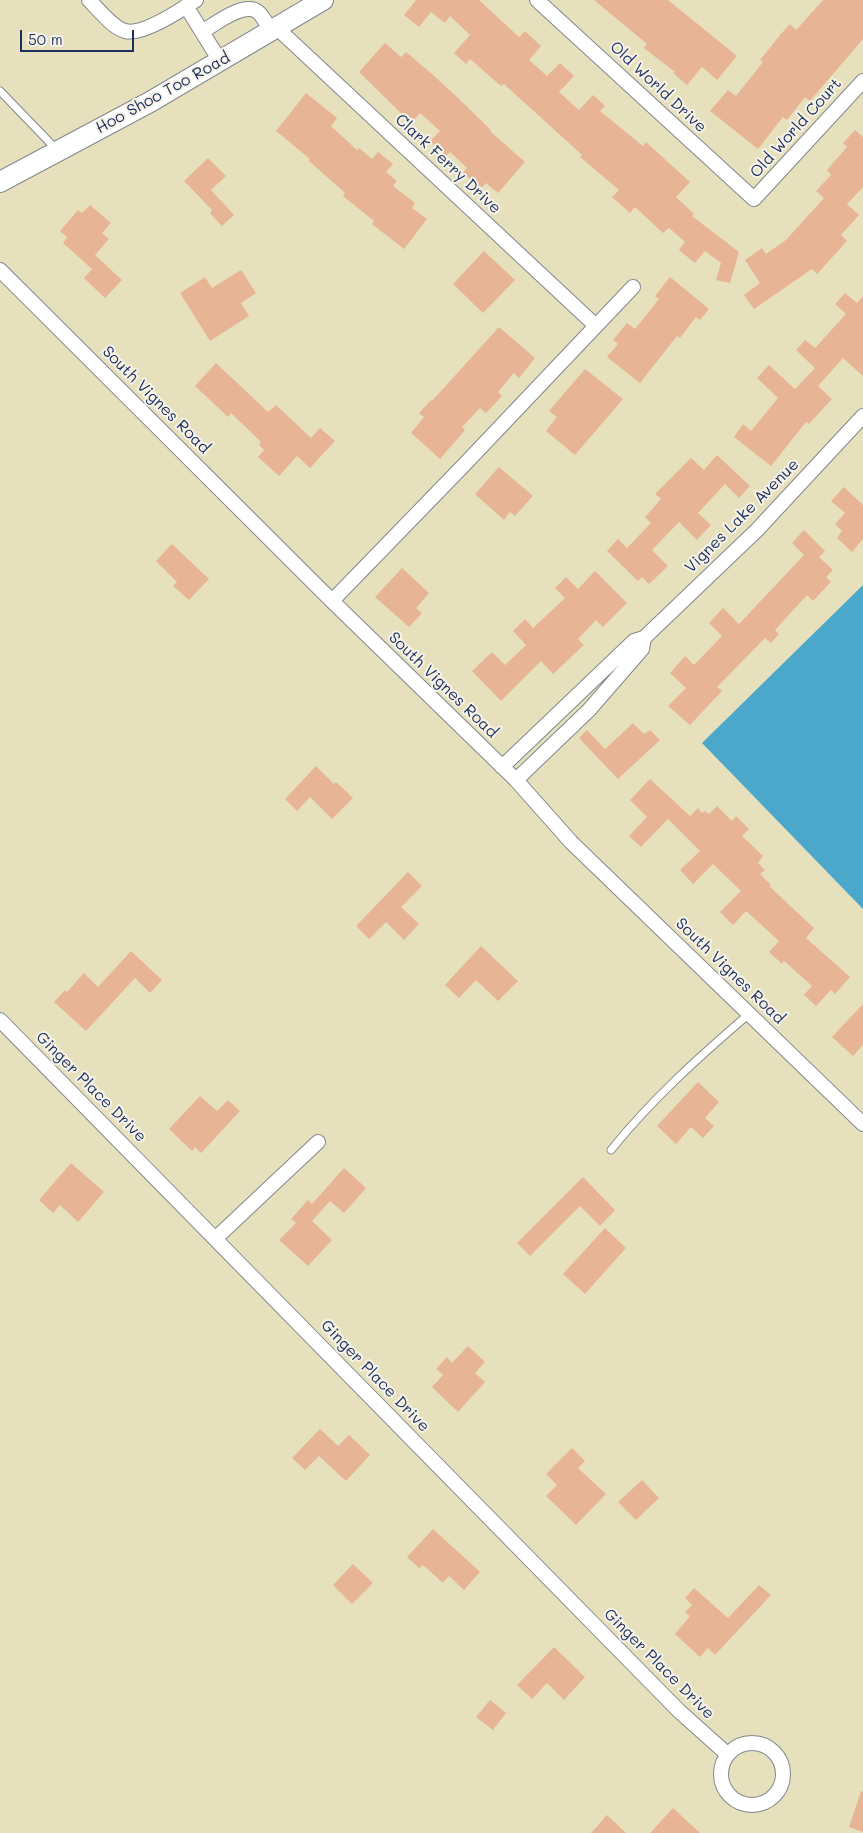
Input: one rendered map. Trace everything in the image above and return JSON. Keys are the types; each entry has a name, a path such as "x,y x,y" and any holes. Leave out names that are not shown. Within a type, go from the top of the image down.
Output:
{"street":[{"path":"89,0 118,28 133,32 148,27 191,3 202,32 220,61"},
{"name":"Hoo Shoo Too Road","path":"0,182 150,102 323,0"},
{"name":"Old World Drive","path":"537,0 754,199"},
{"name":"Clark Ferry Drive","path":"202,32 238,11 250,9 260,13 274,30 596,326"},
{"name":"Old World Court","path":"754,199 863,80"},
{"name":"South Vignes Road","path":"0,270 332,601 502,766 572,842 863,1124"},
{"path":"332,601 633,287"},
{"name":"Vignes Lake Avenue","path":"502,766 634,641 644,638 757,530 863,416"},
{"name":"Vignes Lake Avenue","path":"516,780 589,710 642,649 644,638"},
{"name":"Ginger Place Drive","path":"0,1020 666,1697 727,1754"},
{"path":"216,1238 318,1142"},
{"path":"745,1743 756,1743 766,1746 774,1752 780,1761 783,1771 782,1782 778,1791 765,1802 752,1806 742,1805 733,1800 721,1784 720,1773 722,1763 727,1754 745,1743"}],"lane":[{"path":"0,91 58,151"},
{"path":"612,1150 630,1127 670,1085 749,1014"}],"water":[{"path":"863,585 863,909 702,743"}],"building":[{"path":"416,0 479,0 519,37 525,31 541,46 529,60 547,76 560,63 574,76 559,92 579,110 593,95 605,106 600,111 643,146 646,142 690,182 676,197 694,214 692,216 739,252 730,283 716,280 721,263 705,251 695,263 679,250 685,242 669,228 663,233 635,207 630,213 612,197 619,190 580,157 582,155 504,84 501,86 470,59 466,64 454,53 470,35 450,16 445,23 431,12 419,27 404,15"},
{"path":"594,0 668,0 737,56 717,80 702,67 687,85 673,73 675,72 644,48 647,44"},
{"path":"823,0 863,0 863,39 810,101 805,97 787,120 783,117 758,149 710,111 728,90 736,96 763,62 760,60 780,35 790,24 796,30"},
{"path":"385,43 401,57 406,52 432,74 490,131 525,162 498,193 486,183 481,188 463,173 467,168 450,152 446,156 430,141 440,131 420,113 411,123 359,72"},
{"path":"306,93 337,118 331,126 357,150 359,148 372,159 378,152 393,164 386,172 397,181 393,186 415,203 412,208 427,219 404,249 372,224 374,221 343,196 345,193 308,160 310,159 276,131"},
{"path":"855,130 863,137 863,187 847,204 859,215 841,235 847,241 817,274 812,269 754,309 744,295 760,283 745,260 762,248 766,254 786,240 824,198 816,191 831,175 827,170 847,147 843,143"},
{"path":"208,158 226,176 211,190 234,215 222,226 210,213 212,210 184,181"},
{"path":"90,205 111,223 102,233 109,239 95,255 122,280 105,298 84,278 92,269 63,243 67,237 60,231 78,210 82,213"},
{"path":"484,251 515,280 483,313 453,284"},
{"path":"241,270 256,293 241,303 249,316 210,341 180,293 205,277 212,288"},
{"path":"670,277 709,309 700,320 696,317 680,338 677,336 640,383 607,357 618,344 613,340 627,323 635,329 659,299 655,296"},
{"path":"845,293 857,303 863,296 863,376 843,358 818,386 832,399 809,424 806,422 771,466 734,437 743,424 751,431 778,398 757,378 769,365 795,389 815,368 796,350 805,340 815,348 846,314 835,304"},
{"path":"499,327 535,358 519,378 514,373 498,392 502,396 486,413 480,408 462,427 465,430 440,459 411,433 424,417 419,413"},
{"path":"216,363 268,412 276,405 311,438 320,428 335,441 310,468 297,456 279,476 258,457 264,450 259,445 261,442 231,413 228,417 195,386"},
{"path":"585,369 623,399 575,455 546,431 557,417 549,411"},
{"path":"717,455 750,486 739,498 725,484 698,513 711,525 697,540 679,522 652,550 668,566 649,584 642,577 638,581 607,551 618,539 627,548 651,523 645,517 661,499 655,494 691,458 704,470"},
{"path":"499,467 533,496 515,516 510,512 504,520 475,494"},
{"path":"844,487 863,505 863,539 852,552 837,538 842,531 835,524 845,513 831,501"},
{"path":"804,530 825,551 819,557 833,570 826,577 831,582 813,601 807,595 775,630 779,634 771,643 765,638 717,687 722,691 690,725 668,706 686,688 670,673 685,656 694,665 722,636 709,623 723,608 739,624 804,555 792,543"},
{"path":"172,544 209,579 189,600 173,586 177,582 156,561"},
{"path":"402,568 429,593 416,608 422,613 409,627 375,597"},
{"path":"595,571 627,603 603,627 596,620 578,639 584,645 553,674 541,661 501,701 472,671 492,652 505,665 526,645 513,631 525,619 533,628 565,598 555,588 566,577 578,589"},
{"path":"633,723 644,734 650,730 660,740 618,779 579,738 587,730 605,749"},
{"path":"316,766 334,784 336,782 353,798 332,819 310,797 297,811 285,799"},
{"path":"650,779 690,816 698,808 702,813 705,811 709,814 717,806 732,821 736,816 749,829 742,836 763,856 758,863 765,870 760,874 771,885 770,887 814,928 806,938 850,977 835,994 831,990 816,1006 804,995 812,986 784,961 782,964 769,952 779,941 746,911 733,925 720,912 741,891 713,864 693,884 680,870 700,851 668,819 641,847 629,836 647,817 630,800"},
{"path":"408,872 422,886 401,907 419,924 404,940 386,922 369,939 356,926"},
{"path":"481,946 518,981 498,1001 476,980 459,998 445,985"},
{"path":"131,951 162,980 150,993 135,978 86,1031 54,1002 65,990 67,992 84,973 98,987"},
{"path":"863,1004 863,1045 853,1056 832,1037"},
{"path":"698,1082 719,1102 705,1118 714,1126 703,1138 691,1127 676,1144 657,1126"},
{"path":"200,1096 217,1111 228,1100 240,1111 201,1153 195,1147 192,1151 169,1129"},
{"path":"71,1163 104,1192 78,1222 60,1205 53,1213 39,1200"},
{"path":"344,1168 366,1188 344,1213 330,1201 312,1221 332,1240 308,1266 279,1240 296,1223 291,1219 308,1200 312,1204"},
{"path":"583,1177 615,1210 600,1226 580,1206 530,1256 517,1243"},
{"path":"605,1228 626,1248 585,1294 563,1274"},
{"path":"468,1346 485,1362 475,1373 485,1382 458,1412 432,1387 443,1375 436,1369 447,1357 452,1363"},
{"path":"320,1429 338,1446 349,1435 370,1455 346,1481 319,1456 305,1470 292,1458"},
{"path":"572,1448 585,1461 578,1468 606,1494 576,1525 546,1496 557,1485 546,1474"},
{"path":"642,1480 659,1498 636,1520 618,1502"},
{"path":"433,1529 480,1572 464,1590 449,1576 443,1583 423,1565 419,1568 407,1557"},
{"path":"353,1564 373,1583 352,1604 333,1585"},
{"path":"759,1585 771,1595 715,1655 708,1648 700,1657 675,1634 690,1616 685,1612 692,1605 685,1598 694,1588 728,1618"},
{"path":"554,1647 585,1677 564,1700 547,1683 532,1699 517,1685"},
{"path":"490,1700 506,1713 493,1730 476,1717"},
{"path":"861,1791 863,1792 863,1832 849,1827"},
{"path":"673,1808 700,1833 650,1833"},
{"path":"607,1815 626,1833 591,1833"}]}
